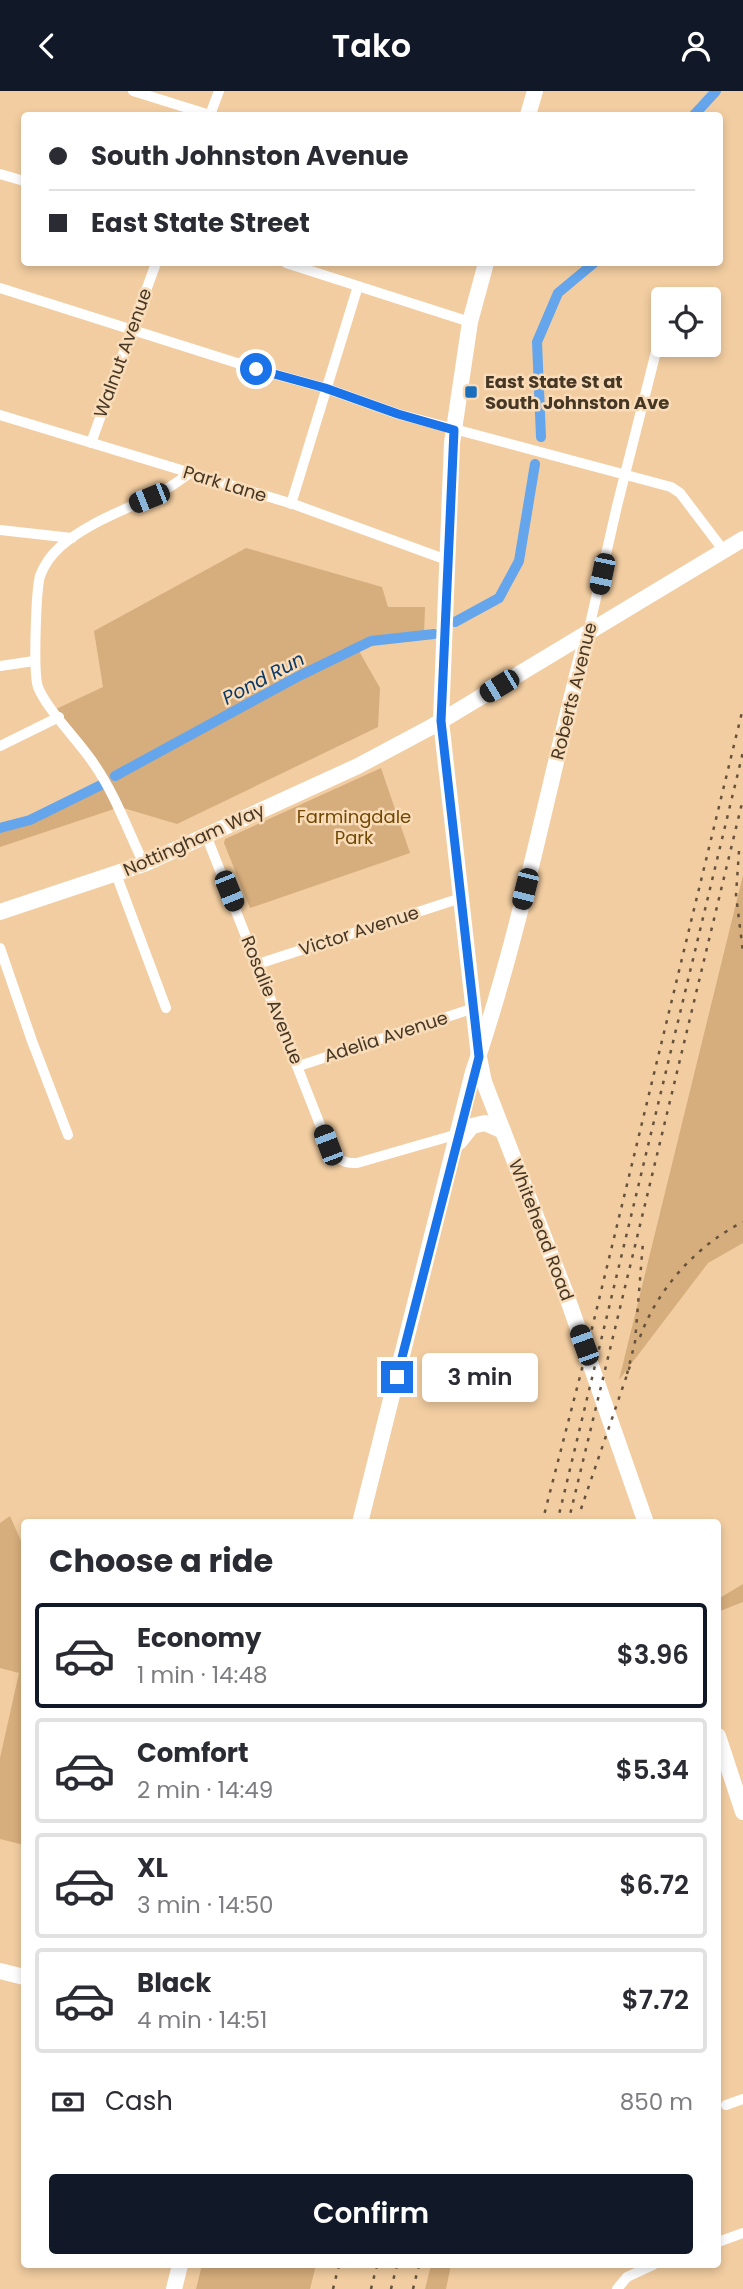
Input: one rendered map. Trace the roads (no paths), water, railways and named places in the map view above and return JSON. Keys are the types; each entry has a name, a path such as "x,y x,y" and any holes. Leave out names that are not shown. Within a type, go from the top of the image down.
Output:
{"street":[{"path":"133,91 200,112"},
{"path":"211,112 219,91"},
{"path":"529,112 535,91"},
{"path":"0,174 21,180"},
{"name":"Walnut Avenue","path":"91,443 155,266"},
{"path":"295,266 470,321"},
{"path":"479,1057 441,721 454,430 470,321 485,266"},
{"path":"291,503 358,286"},
{"path":"0,288 256,369 325,388 398,414 671,487 680,493 724,551"},
{"name":"Roberts Avenue","path":"361,1519 456,1141 532,863 655,357"},
{"name":"Park Lane","path":"0,415 291,503 447,560"},
{"path":"144,864 101,774 42,696 37,684 34,661 38,588 53,554 72,538 113,514 163,492 190,473"},
{"path":"0,530 72,538"},
{"name":"Nottingham Way","path":"0,912 144,864 358,767 441,721 743,540"},
{"path":"0,666 34,661"},
{"path":"0,746 59,717"},
{"name":"Rosalie Avenue","path":"206,835 331,1151 342,1161 357,1163 456,1141"},
{"path":"116,874 166,1008"},
{"name":"Victor Avenue","path":"258,964 461,898"},
{"path":"0,948 68,1135"},
{"name":"Adelia Avenue","path":"299,1066 474,1009"},
{"name":"Whitehead Road","path":"479,1057 484,1082 565,1294 645,1519"},
{"path":"456,1141 472,1126 485,1123 503,1131"},
{"path":"721,1745 743,1812"},
{"path":"0,1971 21,1976"},
{"path":"726,2105 743,2099"},
{"path":"721,2241 743,2232"},
{"path":"174,2289 179,2268"},
{"path":"617,2289 627,2277 646,2268"}],"waterway":[{"name":"Pond Run","path":"697,112 716,91"},
{"name":"Pond Run","path":"541,437 537,342 558,293 590,266"},
{"name":"Pond Run","path":"455,622 499,598 519,561 535,464"},
{"name":"Pond Run","path":"115,776 297,677 371,641 434,634"},
{"name":"Pond Run","path":"0,828 30,820 101,785"}],"railway":[{"path":"543,1519 743,708"},
{"path":"558,1519 743,752"},
{"path":"569,1519 743,799"},
{"path":"739,851 736,895 743,952"},
{"path":"640,1337 657,1302 681,1270 710,1243 743,1222"},
{"path":"627,1374 635,1342 643,1242"},
{"path":"581,1509 630,1366"},
{"path":"333,2289 338,2268"},
{"path":"371,2289 376,2268"},
{"path":"391,2289 396,2268"},
{"path":"413,2289 418,2268"}],"place":[{"name":"East State St at South Johnston Ave","path":"471,392"}],"park label":[{"name":"Farmingdale Park","path":"354,828"}]}
